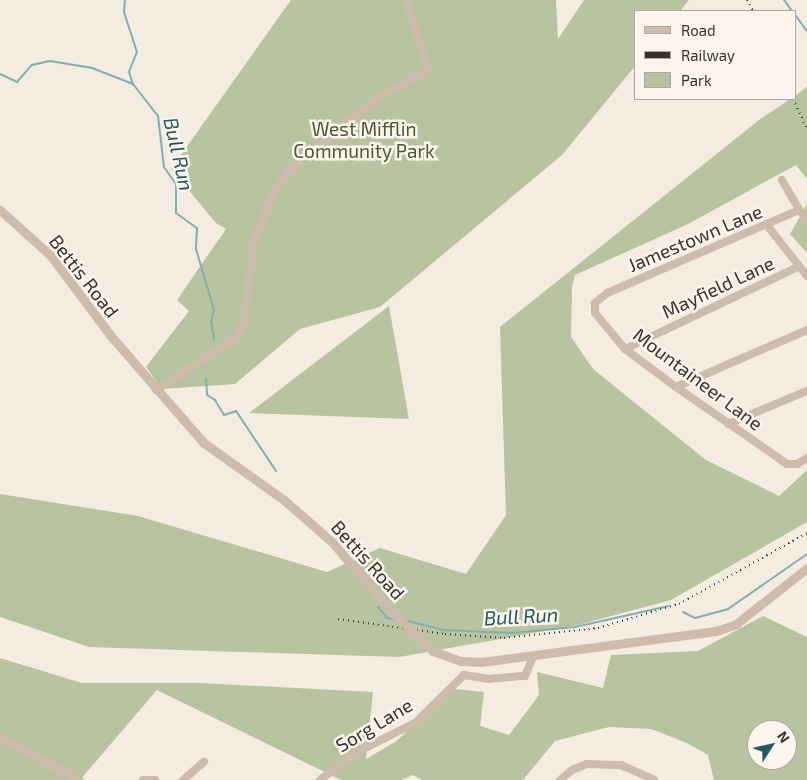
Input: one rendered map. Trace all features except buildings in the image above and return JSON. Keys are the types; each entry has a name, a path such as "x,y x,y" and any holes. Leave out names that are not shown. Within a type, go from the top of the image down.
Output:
{"street":[{"path":"156,390 238,336 243,325 254,240 276,188 287,172 374,100 428,70 406,0"},
{"path":"782,180 799,210 807,219"},
{"name":"Bettis Road","path":"0,210 51,256 98,321 204,443 284,500 332,542 394,614 433,651 461,661 533,657 716,631 742,620 807,568"},
{"name":"Jamestown Lane","path":"595,303 607,293 799,210"},
{"path":"766,224 807,276"},
{"name":"Mayfield Lane","path":"625,349 798,267"},
{"name":"Mountaineer Lane","path":"595,303 595,313 625,349 676,387 787,464 797,464 807,458"},
{"path":"676,387 807,330"},
{"path":"728,424 807,391"},
{"name":"Sorg Lane","path":"320,780 356,752 415,723 464,675 488,679 525,676 533,657"},
{"path":"0,737 79,780"},
{"path":"183,780 204,762"},
{"path":"560,780 572,770 587,764 622,765 654,780"},
{"path":"143,780 155,780"}],"green space":[{"name":"West Mifflin Community Park","path":"291,0 556,0 558,39 584,0 689,0 681,10 634,10 634,67 562,155 380,307 300,329 235,384 162,389 146,367 189,311 177,300 226,229 216,223 171,169"},
{"path":"807,87 807,179 796,165 688,224 575,275 572,287 571,337 593,369 706,460 779,496 807,470 807,522 671,600 578,625 399,657 89,647 0,617 0,494 138,516 327,572 380,548 466,574 506,515 500,327 759,120 789,100 797,100 797,94"},
{"path":"807,204 807,253 790,234"},
{"path":"389,306 409,419 249,413"},
{"path":"763,616 807,637 807,780 714,780 708,755 687,743 651,729 609,727 555,741 523,780 422,780 413,775 401,780 341,780 157,690 80,780 0,780 0,658 82,683 199,683 373,692 366,759 395,742 455,689 484,692 480,726 509,735 539,695 537,672 603,688 611,655 698,651"}],"waterway":[{"path":"125,0 124,12 137,52 129,72 133,84"},
{"path":"784,0 791,10"},
{"path":"797,17 807,31"},
{"name":"Bull Run","path":"0,74 17,82 32,65 50,61 92,68 133,84 158,116 164,167 176,184 176,213 197,228 196,249 214,310 211,321 214,340"},
{"name":"Bull Run","path":"206,379 207,395 215,400 224,415 236,411 276,471"},
{"name":"Bull Run","path":"683,612 695,618 728,609 807,554"},
{"name":"Bull Run","path":"408,621 443,630 512,633 575,627 669,606"},
{"name":"Bull Run","path":"378,607 387,618 393,619"}],"railway":[{"path":"747,0 752,10"},
{"path":"793,100 807,129"},
{"path":"338,619 445,634 504,638 598,628 679,604 807,533"}]}
